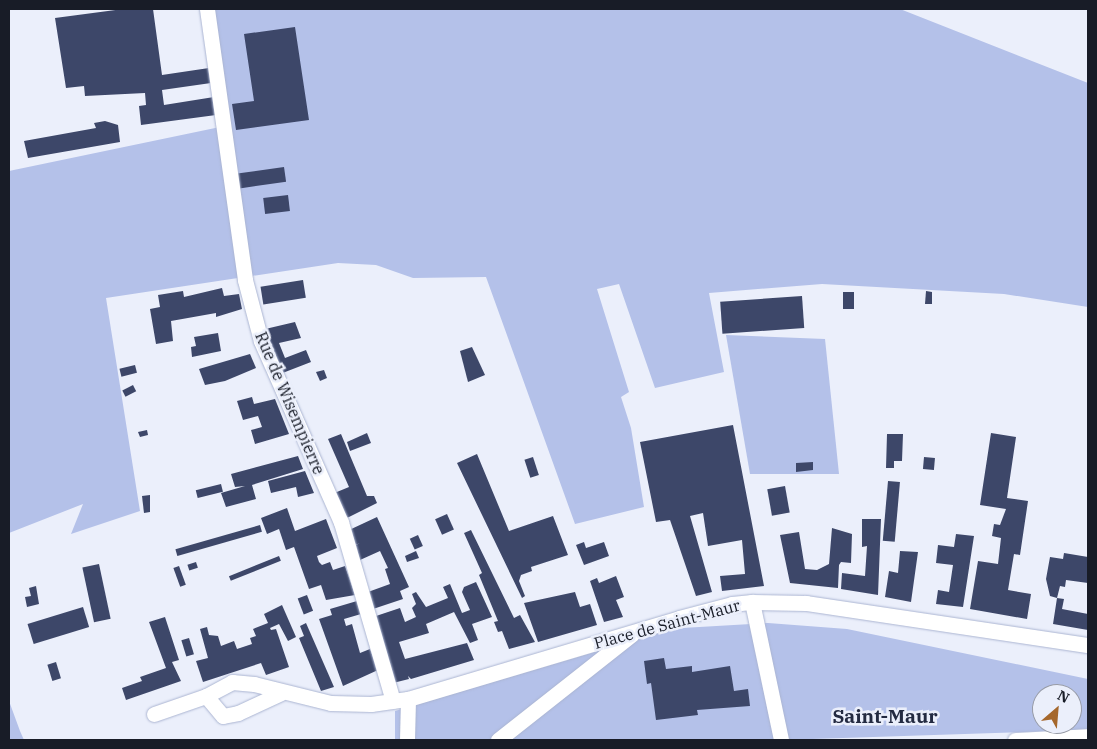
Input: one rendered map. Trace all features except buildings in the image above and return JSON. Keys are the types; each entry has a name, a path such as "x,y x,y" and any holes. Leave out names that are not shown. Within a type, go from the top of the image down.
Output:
{"street":[{"name":"Rue de Wisempierre","path":"207,9 245,280 261,341 341,522 400,700 407,740"},
{"name":"Place de Saint-Maur","path":"154,714 206,696 232,682 254,684 331,703 400,700 635,631 732,604 752,602 806,603 1088,645"},
{"path":"752,602 781,740"},
{"path":"498,740 635,631"},
{"path":"206,696 223,716 238,713 281,692"},
{"path":"1015,740 1088,736"}],"shaded area":[{"path":"200,9 900,9 1088,83 1088,307 1004,294 822,284 709,293 724,372 655,388 619,284 597,289 629,392 621,397 631,428 644,507 575,524 486,277 413,278 376,265 338,263 106,298 140,511 71,534 83,504 9,533 9,171 220,127"},
{"path":"726,335 825,339 839,474 750,474"},
{"path":"768,623 847,629 1088,679 1088,730 1082,730 1082,684 1032,684 1032,732 782,740 395,740 395,711 682,628"},
{"path":"9,701 20,731 24,740 9,740"}],"district":[{"name":"Saint-Maur","path":"885,717"}]}
